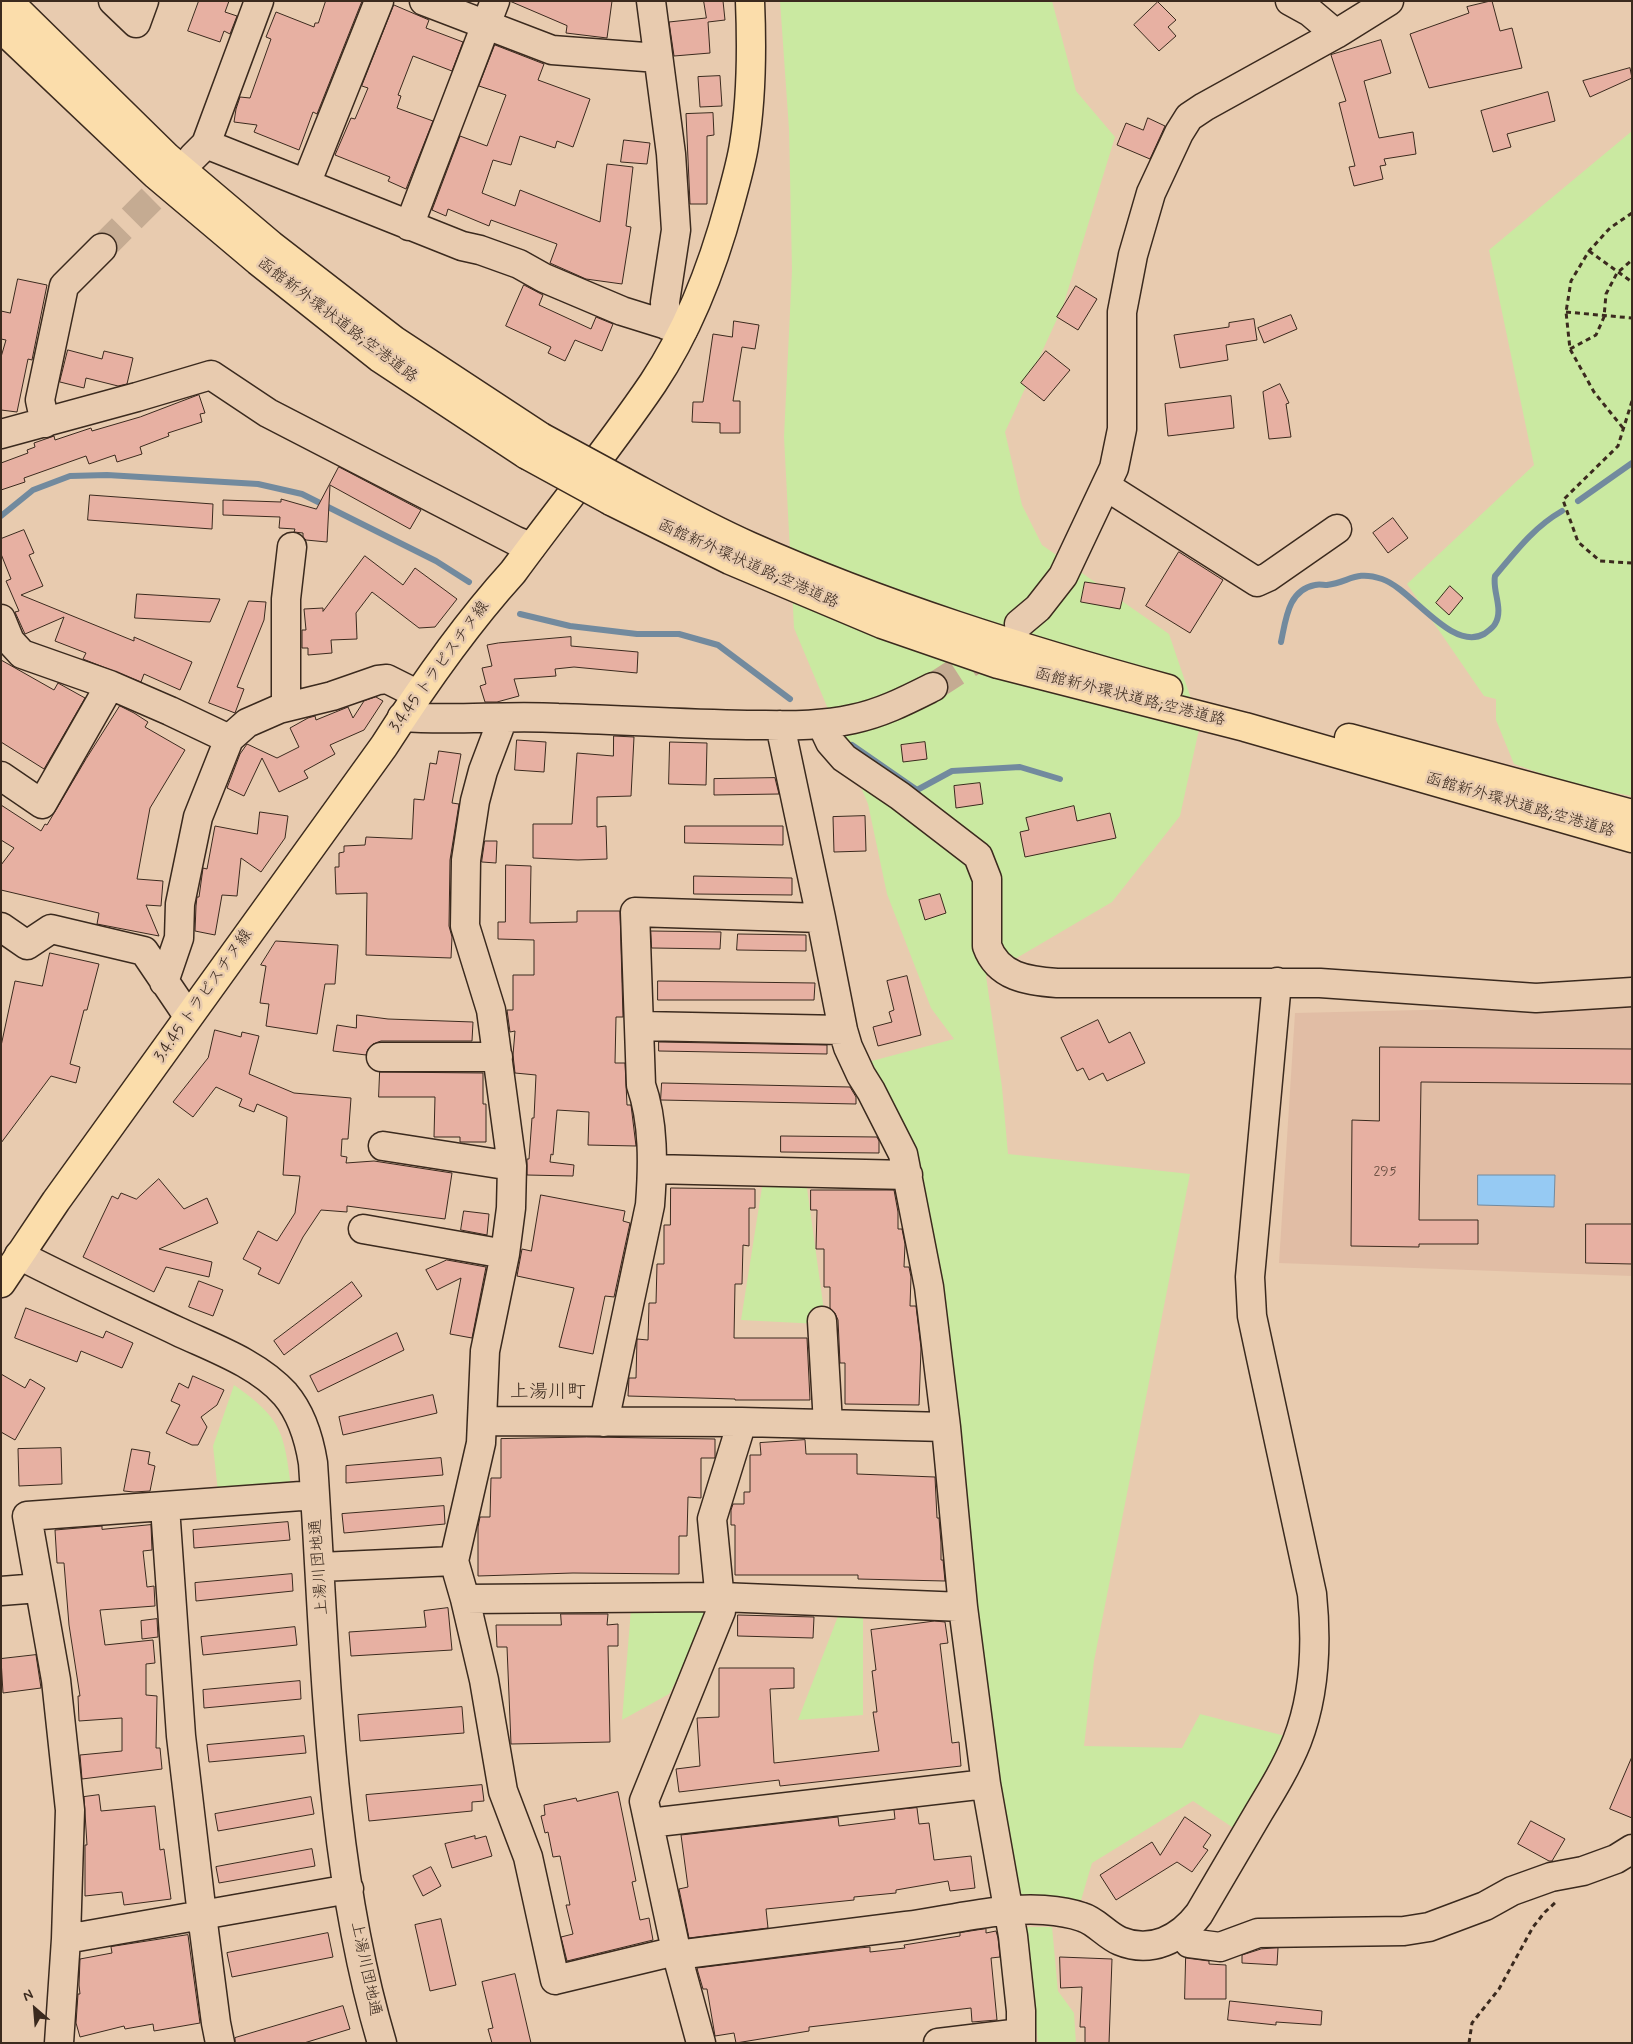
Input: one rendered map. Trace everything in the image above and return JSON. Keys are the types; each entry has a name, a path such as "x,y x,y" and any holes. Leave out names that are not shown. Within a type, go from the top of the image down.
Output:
{"main road":[{"name":"函館新外環状道路;空港道路","path":"8,1 167,157 271,245 534,446"},
{"name":"3.4.45 トラピスチヌ線","path":"1,1283 188,1016 384,746 417,694 531,547 654,382 675,327 710,269 730,205 744,145 751,77 750,1"},
{"name":"函館新外環状道路;空港道路","path":"1,28 156,175 258,261 380,358 617,492 730,560 882,624 998,664 1078,686 1245,727 1632,838"},
{"name":"函館新外環状道路;空港道路","path":"617,492 875,598 1056,659 1632,814"}],"street":[{"path":"114,1 136,23 144,1"},
{"path":"259,1 200,150 306,184 462,246 480,250 520,264 544,278 622,311 675,327"},
{"path":"306,184 379,1"},
{"path":"424,1 491,13 552,50 658,58"},
{"path":"651,1 671,154 676,230 665,302 675,327"},
{"path":"1290,1 1310,12 1336,34"},
{"path":"1019,624 1038,608 1062,576 1114,468 1122,429 1120,333 1132,255 1151,193 1188,117 1336,34 1389,1"},
{"path":"410,226 491,13"},
{"path":"45,423 40,400 64,286 102,248"},
{"path":"1,434 45,423 211,374 268,413 531,547"},
{"path":"1115,492 1257,582 1268,577 1337,529"},
{"path":"286,706 286,599 292,547"},
{"path":"1,619 10,641 22,654 110,685 229,739"},
{"path":"164,982 179,938 180,904 198,817 229,739 247,723 286,706 332,696 387,679 417,694"},
{"path":"1,776 42,804 110,685"},
{"path":"402,717 428,719 555,717 667,724 822,725 852,720 887,710 933,687"},
{"path":"503,718 483,771 475,801 467,853 465,926 491,1010 512,1166 511,1208 505,1254 485,1352 481,1443 454,1561 484,1680 503,1791 528,1857 555,1980 677,1953 907,1926 1008,1911 1045,1910 1082,1917 1119,1940 1130,1944 1162,1944 1189,1927 1199,1914 1284,1770 1304,1719 1314,1664 1315,1629 1312,1594 1252,1316 1250,1276 1277,982"},
{"path":"780,725 821,918 842,1030 861,1075 881,1109 903,1154 908,1175 929,1287 946,1427 963,1607 986,1784 1014,1945 1021,2038 938,2043"},
{"path":"822,725 832,746 844,758 900,796 978,856 987,880 987,946 991,956 1006,971 1019,978 1057,983 1320,983 1536,998 1632,992"},
{"path":"604,1422 650,1205 652,1170 647,1103 641,1085 635,912 821,918"},
{"path":"1,927 27,946 51,929 144,951 188,1016"},
{"path":"640,1026 842,1030"},
{"path":"381,1057 498,1057"},
{"path":"383,1146 512,1166"},
{"path":"652,1170 908,1175"},
{"path":"363,1229 505,1254"},
{"name":"上湯川団地通","path":"19,1255 249,1366 271,1382 289,1400 303,1423 310,1444 320,1567 329,1722 348,1889 369,1994 382,2043"},
{"path":"822,1321 828,1424"},
{"path":"482,1421 742,1422 946,1427"},
{"path":"701,2043 677,1953 644,1802 721,1611 712,1519 742,1422"},
{"path":"59,2043 66,1939 70,1810 56,1680 27,1516 315,1496"},
{"path":"166,1507 181,1736 202,1915 220,2043"},
{"path":"320,1567 454,1561"},
{"path":"1,1592 39,1588"},
{"path":"465,1599 721,1597 963,1607"},
{"path":"649,1822 986,1784"},
{"path":"1189,1943 1220,1947 1258,1933 1404,1930 1429,1927 1485,1906 1512,1891 1552,1877 1583,1871 1616,1859 1632,1850"},
{"path":"66,1939 348,1889"}],"path":[{"path":"1623,428 1594,392 1570,349 1566,312 1571,281 1589,251 1610,228 1632,213"},
{"path":"1589,251 1632,282"},
{"path":"1570,349 1596,335 1604,317 1606,294 1617,272 1632,260"},
{"path":"1566,312 1604,317 1632,318"},
{"path":"1632,401 1618,446 1563,500 1578,542 1600,561 1632,563"},
{"path":"1469,2043 1472,2023 1498,1988 1534,1927 1545,1912 1575,1888 1583,1871"}],"shaded area":[{"path":"1632,1005 1632,1276 1279,1263 1295,1013"}],"green space":[{"path":"780,1 1052,1 1076,91 1115,137 1063,306 1005,432 1022,505 1042,545 1169,634 1200,725 1180,816 1112,902 986,976 1002,1087 1008,1154 1190,1174 1094,1661 1084,1746 1182,1748 1200,1714 1289,1737 1238,1831 1193,1801 1092,1863 1079,1907 1025,1901 1014,1894 994,1783 955,1428 868,1062 954,1039 931,1008 887,894 868,804 794,628 784,437 792,270 789,129"},
{"path":"1632,131 1632,796 1577,786 1514,764 1496,720 1496,699 1484,696 1407,584 1534,465 1489,250"},
{"path":"763,1181 806,1181 825,1318 819,1324 741,1320"},
{"path":"234,1385 262,1407 278,1427 286,1452 291,1486 218,1492 213,1446"},
{"path":"705,1608 694,1648 669,1694 622,1720 631,1609"},
{"path":"840,1611 863,1613 863,1715 798,1720"},
{"path":"1026,1927 1052,1927 1058,1991 1074,2013 1076,2043 1038,2043"}],"water":[{"path":"1478,1175 1555,1175 1554,1207 1478,1205"}],"building":[{"path":"199,1 229,1 225,12 237,16 230,34 224,31 220,42 188,31"},
{"path":"326,1 362,1 317,114 313,112 299,150 254,132 257,125 234,122 240,97 250,98 271,39 266,37 276,12 314,27 315,23 318,23"},
{"path":"510,1 612,1 607,38 566,33 567,26"},
{"path":"704,1 723,1 725,20 708,22 710,53 674,56 669,22 706,18"},
{"path":"1492,1 1500,31 1512,28 1522,68 1429,88 1410,34 1469,13 1467,7"},
{"path":"1158,2 1176,20 1168,27 1176,36 1159,51 1134,25"},
{"path":"394,5 429,20 426,28 463,42 452,71 413,56 398,95 401,96 397,108 433,121 406,189 388,181 390,177 335,155 351,118 355,119 368,88 362,86"},
{"path":"1381,40 1391,73 1364,81 1379,138 1413,132 1416,154 1384,159 1386,165 1380,166 1383,179 1354,186 1349,167 1355,166 1339,103 1346,101 1331,55"},
{"path":"495,45 544,64 538,80 590,99 573,147 557,141 555,148 520,136 511,165 493,160 482,193 515,206 520,190 600,222 607,164 633,167 626,226 631,227 622,284 586,279 550,263 557,244 491,220 489,226 448,209 446,216 432,210 460,136 487,146 506,95 479,86"},
{"path":"1630,68 1632,78 1590,97 1583,81"},
{"path":"720,76 722,106 700,107 698,77"},
{"path":"1548,92 1555,121 1507,134 1511,147 1493,152 1481,111"},
{"path":"713,113 714,135 707,136 707,204 690,204 686,114"},
{"path":"1148,118 1165,126 1150,159 1117,145 1126,123 1143,130"},
{"path":"624,140 650,143 647,164 621,162"},
{"path":"18,279 47,285 32,360 28,359 17,412 1,410 1,357 6,340 1,339 1,311 10,313"},
{"path":"524,285 543,295 539,305 591,329 596,317 613,324 602,351 575,340 565,361 548,353 551,347 506,326"},
{"path":"1076,286 1097,299 1078,330 1057,317"},
{"path":"1291,315 1297,329 1264,343 1258,328"},
{"path":"1254,319 1257,340 1226,345 1228,360 1180,368 1174,335 1229,327 1229,323"},
{"path":"734,321 759,325 755,349 742,347 733,401 740,401 740,433 720,433 720,423 692,422 693,402 703,402 713,334 732,337"},
{"path":"68,350 102,359 104,351 133,358 127,384 118,386 86,378 84,388 60,382"},
{"path":"1046,351 1070,370 1044,401 1021,383"},
{"path":"1280,384 1289,403 1286,404 1291,437 1269,439 1263,392"},
{"path":"199,395 205,413 200,414 202,422 168,433 169,436 140,447 142,454 117,462 115,455 89,464 86,456 24,478 25,482 1,490 1,463 28,453 27,450 35,447 34,443 54,436 55,440 91,428 92,431 140,417"},
{"path":"1231,396 1234,428 1168,436 1165,404"},
{"path":"339,467 421,510 410,529 330,485 327,542 306,540 303,537 303,533 294,532 295,529 279,528 280,517 223,515 223,500 281,502 281,499 316,509"},
{"path":"90,495 213,504 212,529 88,520"},
{"path":"1393,518 1408,538 1388,553 1373,533"},
{"path":"24,530 34,553 29,555 43,586 21,595 134,641 134,637 192,662 180,690 144,674 141,682 83,659 86,653 55,641 64,617 25,634 15,612 19,611 6,581 11,579 1,554 1,539"},
{"path":"1179,552 1223,580 1190,633 1146,606"},
{"path":"365,556 403,585 415,568 457,599 435,627 419,628 372,592 356,613 357,639 331,640 332,653 308,655 308,648 302,648 302,630 306,630 304,609 323,608 323,611"},
{"path":"1085,582 1125,588 1120,609 1081,602"},
{"path":"1450,586 1463,598 1449,615 1436,603"},
{"path":"137,594 220,599 210,622 135,618"},
{"path":"249,601 266,602 264,620 237,687 244,689 235,713 209,703"},
{"path":"571,637 571,646 638,652 637,673 574,667 555,669 556,676 514,679 519,696 497,702 485,702 480,686 486,684 482,668 492,666 487,645"},
{"path":"1,660 54,690 58,683 85,698 44,769 1,742"},
{"path":"376,697 383,701 364,730 330,745 335,754 304,771 308,778 279,792 262,758 244,796 227,788 240,754 247,744 277,758 299,747 290,728 308,718 315,716 316,720 348,707 353,718 364,701"},
{"path":"120,706 148,722 145,727 185,750 150,808 137,879 163,881 161,906 146,905 159,936 97,924 99,913 1,890 1,865 14,848 1,840 1,805 41,831 45,824 47,825"},
{"path":"614,736 634,737 631,796 597,797 597,827 606,826 607,859 533,858 533,824 572,824 577,753 613,756"},
{"path":"517,740 546,742 544,772 515,770"},
{"path":"670,742 707,743 706,785 669,784"},
{"path":"925,742 927,759 903,762 901,745"},
{"path":"439,751 461,754 452,803 459,804 450,860 449,926 452,937 451,958 366,955 367,893 336,894 335,867 339,867 339,853 344,852 344,846 365,845 366,837 412,839 414,799 424,800 430,763 436,764"},
{"path":"775,778 779,794 714,795 714,779"},
{"path":"980,783 983,804 956,808 954,786"},
{"path":"1074,806 1077,821 1110,813 1116,838 1025,857 1020,832 1029,830 1026,818"},
{"path":"260,812 288,816 285,838 261,872 241,858 237,896 222,895 215,935 195,931 197,897 199,897 203,868 207,869 215,826 257,834"},
{"path":"865,816 866,851 834,852 833,817"},
{"path":"685,826 783,826 783,845 685,843"},
{"path":"485,841 497,841 496,863 482,862"},
{"path":"506,865 531,866 530,923 577,922 577,911 620,911 623,1017 616,1017 615,1063 625,1063 627,1105 631,1105 636,1146 588,1145 589,1112 557,1110 553,1155 551,1154 550,1162 574,1165 573,1176 527,1175 532,1118 534,1118 536,1075 515,1073 513,1055 515,1031 510,1032 507,1010 513,1010 513,975 534,975 534,940 498,939 498,922 505,922"},
{"path":"694,876 792,878 792,895 694,894"},
{"path":"940,894 946,913 925,920 919,900"},
{"path":"651,931 721,932 720,949 652,948"},
{"path":"738,934 806,935 806,951 737,950"},
{"path":"276,941 338,945 335,984 325,984 317,1034 266,1026 269,1004 260,1003 266,966 261,965"},
{"path":"50,953 99,964 87,1010 84,1010 70,1064 80,1067 76,1083 51,1076 1,1143 1,1046 15,981 42,986"},
{"path":"907,976 921,1035 878,1046 873,1027 892,1022 889,1012 894,1010 887,981"},
{"path":"658,981 815,983 814,1000 658,1000"},
{"path":"357,1015 388,1019 473,1022 472,1041 381,1041 373,1044 368,1049 366,1055 333,1051 337,1025 356,1028"},
{"path":"1098,1020 1109,1043 1130,1032 1145,1063 1107,1081 1103,1073 1089,1080 1083,1068 1077,1071 1061,1038"},
{"path":"215,1030 241,1037 242,1032 259,1036 249,1074 294,1093 351,1098 348,1139 342,1139 341,1156 347,1157 346,1163 374,1161 452,1173 445,1219 347,1206 347,1212 321,1210 303,1237 279,1284 258,1274 261,1268 243,1259 258,1231 277,1241 295,1213 300,1176 283,1175 287,1117 257,1104 254,1112 239,1106 242,1099 216,1087 193,1117 173,1102 208,1058"},
{"path":"659,1042 827,1045 827,1054 659,1051"},
{"path":"1380,1047 1632,1049 1632,1084 1421,1082 1419,1220 1478,1220 1478,1244 1419,1244 1419,1247 1351,1246 1352,1120 1379,1121"},
{"path":"380,1072 483,1073 483,1104 486,1104 486,1142 460,1142 460,1137 434,1137 435,1097 379,1097"},
{"path":"662,1083 850,1087 856,1097 856,1104 661,1100"},
{"path":"781,1136 877,1137 879,1153 781,1152"},
{"path":"159,1179 184,1209 207,1198 218,1223 159,1249 212,1262 209,1277 166,1267 154,1292 83,1257 112,1196 118,1199 121,1193 136,1199"},
{"path":"671,1188 755,1189 755,1208 749,1208 749,1246 743,1245 742,1284 735,1284 734,1338 807,1338 810,1400 735,1400 628,1396 629,1378 636,1378 637,1339 648,1340 649,1303 656,1303 657,1264 664,1264 664,1225 670,1225"},
{"path":"811,1190 894,1190 898,1212 898,1229 902,1229 905,1244 904,1267 909,1267 911,1277 910,1306 916,1306 921,1348 919,1405 845,1404 845,1363 840,1363 838,1320 830,1308 830,1287 824,1287 824,1249 816,1249 817,1210 811,1210"},
{"path":"541,1195 625,1211 623,1221 630,1223 614,1297 605,1296 593,1354 559,1347 574,1288 517,1276 522,1249 531,1251"},
{"path":"464,1211 489,1214 487,1235 461,1230"},
{"path":"1586,1224 1632,1224 1632,1264 1586,1263"},
{"path":"447,1260 486,1267 472,1338 450,1334 461,1278 437,1290 426,1270"},
{"path":"199,1281 223,1290 213,1316 189,1307"},
{"path":"352,1282 362,1296 284,1355 274,1341"},
{"path":"26,1308 103,1338 106,1331 133,1343 122,1368 81,1351 77,1362 15,1338"},
{"path":"397,1333 404,1350 318,1392 310,1376"},
{"path":"1,1374 25,1388 30,1379 45,1388 15,1440 1,1432"},
{"path":"193,1376 224,1390 217,1405 201,1417 207,1427 198,1445 192,1445 166,1433 180,1405 171,1401 179,1383 188,1388"},
{"path":"433,1395 437,1413 343,1435 339,1417"},
{"path":"587,1437 715,1439 715,1458 701,1458 701,1498 688,1497 687,1536 679,1536 679,1574 573,1573 478,1576 478,1527 480,1517 490,1517 491,1478 501,1478 501,1439"},
{"path":"805,1440 806,1454 857,1454 857,1474 935,1477 941,1560 943,1560 945,1581 858,1579 858,1575 735,1575 735,1525 731,1525 731,1510 733,1504 744,1504 744,1492 750,1492 750,1455 761,1455 760,1443"},
{"path":"61,1448 62,1484 19,1486 18,1449"},
{"path":"132,1449 150,1452 148,1464 155,1466 150,1491 124,1491"},
{"path":"441,1458 443,1475 346,1483 346,1466"},
{"path":"444,1506 445,1524 344,1533 342,1514"},
{"path":"288,1522 290,1540 194,1548 193,1530"},
{"path":"151,1525 152,1550 143,1551 147,1587 154,1586 155,1606 100,1610 105,1645 153,1640 155,1663 146,1664 146,1695 157,1696 156,1748 160,1748 162,1769 82,1779 80,1755 122,1751 122,1718 79,1721 78,1696 80,1696 69,1625 64,1563 57,1563 55,1530 102,1526 102,1529"},
{"path":"292,1574 293,1591 196,1601 195,1583"},
{"path":"448,1608 452,1650 351,1656 349,1632 426,1627 424,1611"},
{"path":"561,1614 608,1614 607,1625 618,1624 618,1646 608,1646 610,1742 511,1744 507,1647 497,1647 496,1625 561,1625"},
{"path":"738,1615 814,1617 813,1638 738,1636"},
{"path":"157,1619 158,1637 142,1639 141,1621"},
{"path":"935,1621 945,1622 948,1643 940,1644 952,1743 959,1742 961,1766 780,1786 779,1780 679,1792 676,1769 700,1766 697,1718 719,1717 719,1668 794,1668 794,1688 770,1689 774,1763 879,1751 873,1712 877,1712 872,1671 876,1670 871,1630"},
{"path":"295,1627 297,1645 203,1655 201,1637"},
{"path":"36,1655 41,1688 3,1693 1,1659"},
{"path":"300,1681 301,1699 204,1708 203,1690"},
{"path":"462,1707 464,1733 360,1741 358,1715"},
{"path":"304,1736 306,1753 209,1762 207,1745"},
{"path":"1632,1757 1632,1818 1610,1809"},
{"path":"482,1785 484,1801 472,1802 472,1811 369,1821 366,1795"},
{"path":"618,1792 636,1881 632,1882 640,1920 649,1918 653,1940 567,1961 561,1937 573,1934 566,1905 570,1905 560,1856 553,1857 548,1832 545,1833 541,1816 545,1815 544,1805 576,1798 577,1801"},
{"path":"99,1795 101,1811 155,1806 160,1850 164,1849 171,1899 124,1905 122,1892 85,1896 85,1845 87,1845 84,1797"},
{"path":"311,1797 314,1814 218,1831 215,1814"},
{"path":"917,1808 919,1824 929,1823 934,1860 971,1856 975,1888 950,1891 948,1881 896,1890 896,1893 854,1897 854,1900 766,1909 768,1928 689,1938 679,1889 688,1887 681,1835 838,1817 839,1826 895,1819 894,1810"},
{"path":"1185,1817 1211,1835 1203,1847 1208,1850 1192,1872 1177,1862 1116,1900 1100,1875 1152,1842 1160,1855"},
{"path":"1531,1821 1565,1839 1552,1861 1518,1844"},
{"path":"475,1836 475,1839 486,1836 492,1856 452,1868 445,1844"},
{"path":"312,1849 315,1866 219,1883 216,1867"},
{"path":"431,1867 441,1886 423,1896 413,1876"},
{"path":"441,1919 456,1985 430,1991 415,1925"},
{"path":"986,1929 986,1933 996,1931 998,1938 1000,1957 991,1958 997,2020 972,2022 971,2008 809,2027 809,2031 736,2043 734,2033 715,2036 707,1989 703,1989 697,1968 859,1948 870,1947 870,1952 905,1948 904,1945 960,1936 960,1933"},
{"path":"328,1933 333,1957 232,1977 227,1953"},
{"path":"188,1935 200,2023 154,2031 153,2024 125,2029 124,2026 80,2037 76,2023 78,1994 80,1994 80,1959 112,1953 111,1947"},
{"path":"1278,1948 1277,1965 1242,1963 1242,1955 1261,1949"},
{"path":"1060,1957 1112,1959 1109,2043 1085,2043 1085,2027 1080,2027 1082,1987 1061,1988"},
{"path":"1186,1958 1209,1961 1209,1964 1226,1965 1226,1999 1185,1999"},
{"path":"515,1974 531,2043 492,2043 488,2029 493,2028 482,1982"},
{"path":"1230,2001 1322,2011 1321,2025 1276,2022 1276,2025 1228,2020"},
{"path":"343,2006 350,2029 304,2043 235,2043 235,2038"}],"waterway":[{"path":"1578,501 1632,463"},
{"path":"1,516 33,490 70,476 107,475 258,484 302,494 436,561 469,582"},
{"path":"1281,642 1287,615 1294,599 1299,593 1315,585 1335,584 1359,576 1382,579 1394,585 1445,627 1458,634 1471,637 1484,634 1493,627 1497,618 1498,606 1495,576 1534,532 1562,511"},
{"path":"520,614 570,626 637,634 679,634 718,645 790,699"},
{"path":"852,745 917,790 952,771 1020,767 1060,779"}],"tunnel":[{"path":"102,248 183,167"},
{"path":"933,687 978,658 995,644"}],"district":[{"name":"上湯川町","path":"548,1393"}]}
